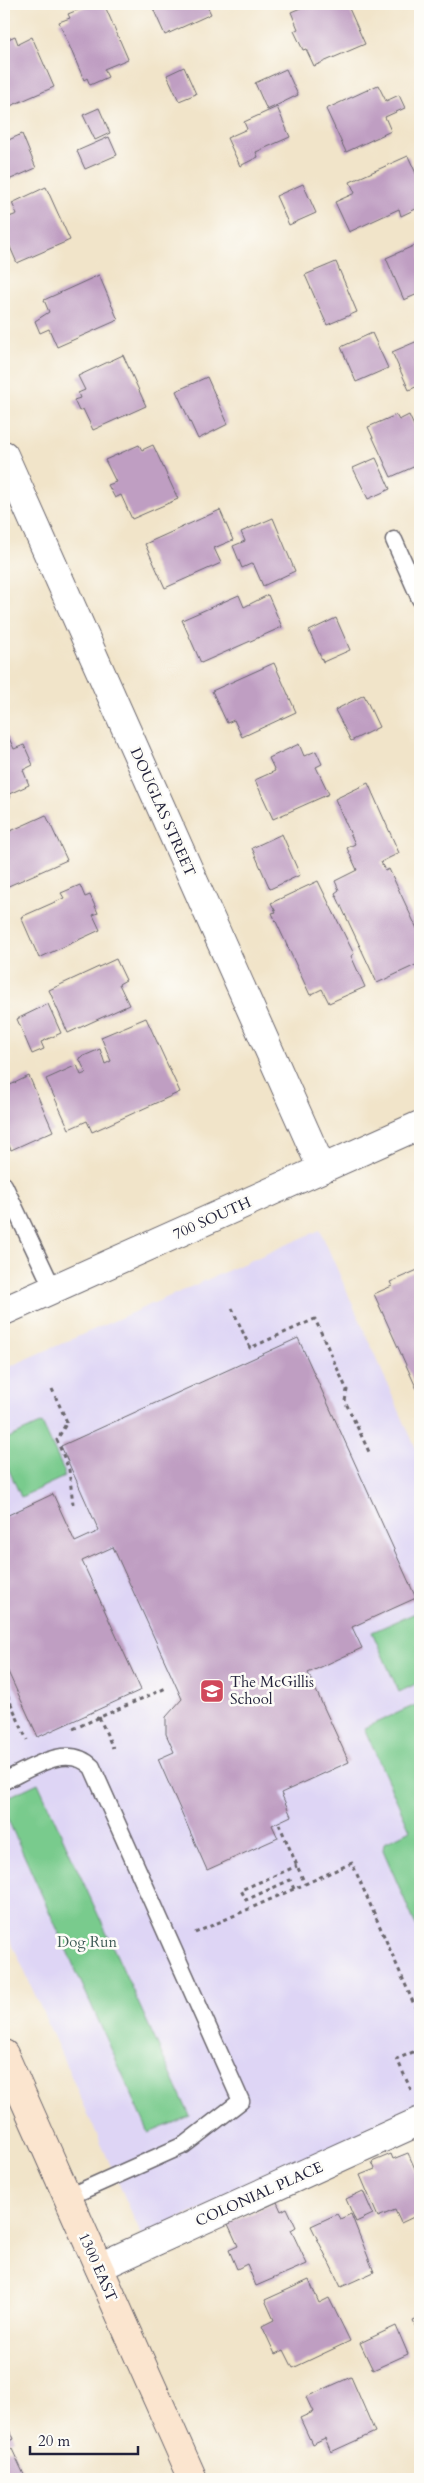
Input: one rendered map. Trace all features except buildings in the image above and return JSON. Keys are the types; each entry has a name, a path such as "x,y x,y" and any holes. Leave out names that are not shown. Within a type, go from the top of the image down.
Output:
{"main road":[{"name":"1300 EAST","path":"4,2054 193,2479"}],"street":[{"name":"DOUGLAS STREET","path":"4,456 322,1169"},
{"name":"700 SOUTH","path":"4,1311 420,1125"},
{"name":"COLONIAL PLACE","path":"98,2267 420,2121"}],"lane":[{"path":"394,540 420,599"},
{"path":"4,1185 53,1289"},
{"path":"4,1781 54,1758 72,1755 85,1759 92,1766 241,2101 184,2145 68,2197"}],"path":[{"path":"232,1308 250,1348 316,1319 347,1390 345,1401 370,1454"},
{"path":"52,1389 67,1422 57,1440 70,1470 74,1504"},
{"path":"4,1688 30,1748"},
{"path":"125,1706 166,1688"},
{"path":"279,1824 305,1884"},
{"path":"195,1933 352,1863 420,2018"},
{"path":"294,1889 290,1880 246,1900 241,1890 297,1866"},
{"path":"412,2090 398,2059 420,2049"}],"shaded area":[{"name":"The McGillis School","path":"320,1230 420,1458 420,2110 142,2236 4,1925 4,1369"}],"green space":[{"path":"42,1423 64,1471 64,1477 21,1497 4,1459 4,1440"},
{"path":"420,1611 420,1682 399,1692 372,1632"},
{"path":"420,1703 420,1935 383,1850 384,1843 410,1830 364,1728"},
{"name":"Dog Run","path":"38,1783 190,2116 149,2133 4,1811 4,1799"}],"place":[{"name":"The McGillis School","path":"212,1691"}]}
